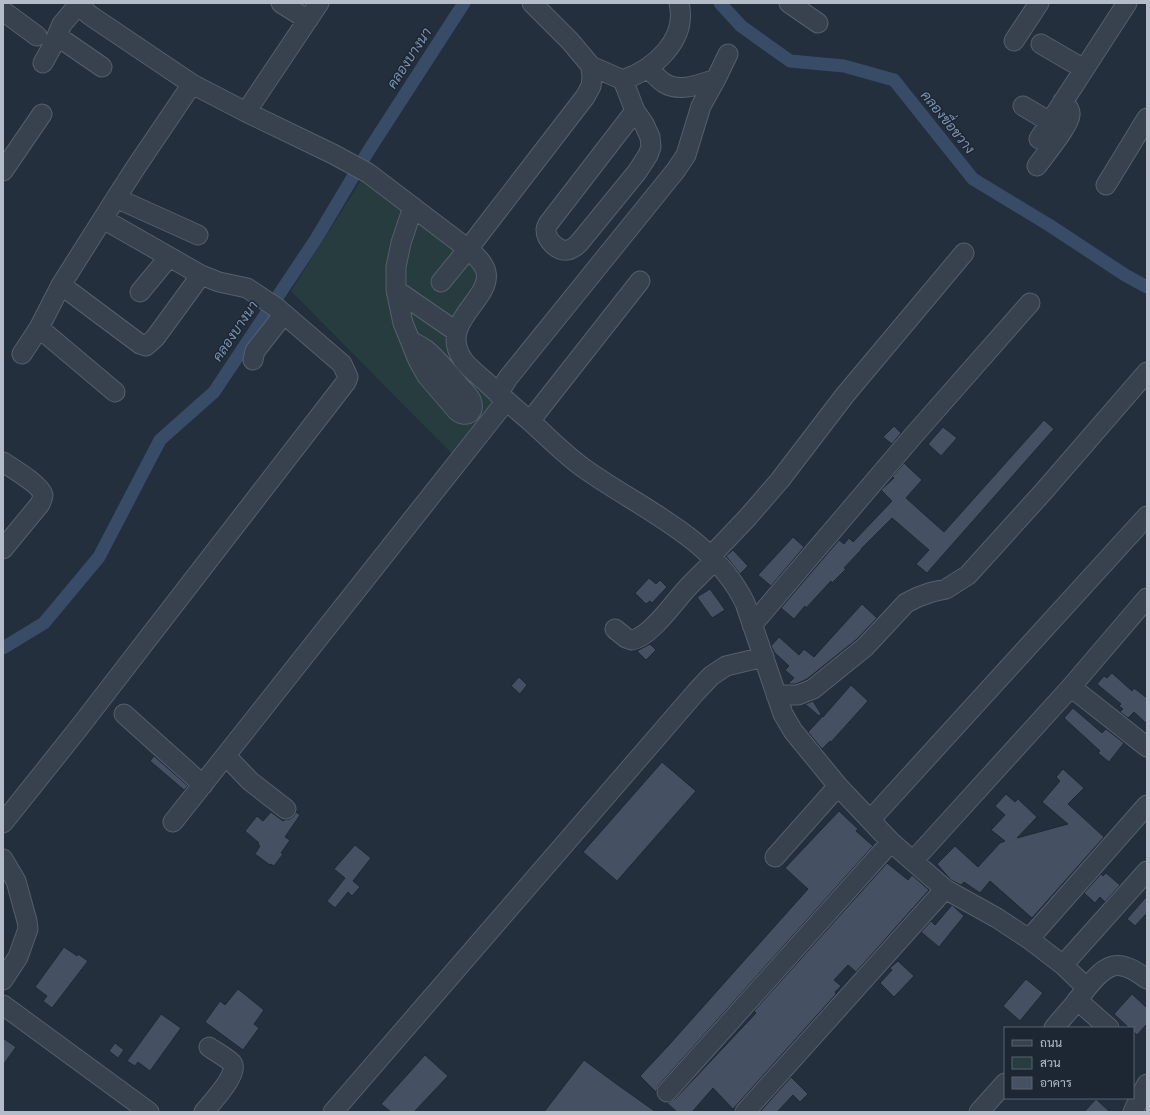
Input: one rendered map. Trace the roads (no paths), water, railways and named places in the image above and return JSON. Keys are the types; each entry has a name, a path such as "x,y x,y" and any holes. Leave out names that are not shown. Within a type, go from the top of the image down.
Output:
{"street":[{"path":"43,63 62,24 81,3 86,12 91,16 192,84 246,112 334,154 368,173 468,249 484,267 486,279 483,287 462,320 457,332 456,340 463,359 502,397 584,469 677,528 696,543 712,559 738,589 745,603 783,714 793,731 838,786 871,819 891,842 945,889 997,918 1029,939 1062,965 1082,994 1108,1027"},
{"path":"281,3 308,20"},
{"path":"246,112 319,3"},
{"path":"532,3 570,41 591,66 623,80 636,111 650,137 651,147 648,155 637,172 579,243 572,249 566,251 556,247 548,238 546,230 548,224 636,111"},
{"path":"623,80 648,68 665,53 678,34 681,19 679,3"},
{"path":"789,3 818,23"},
{"path":"1014,41 1039,3"},
{"path":"1038,139 1127,3"},
{"path":"3,11 37,36"},
{"path":"57,36 102,67"},
{"path":"1041,44 1084,69"},
{"path":"173,822 226,756 502,397 508,378 682,160 688,148 701,106 728,54"},
{"path":"441,282 585,97 591,86 591,66"},
{"path":"648,68 663,82 674,87 689,86 716,79"},
{"path":"22,354 39,328 61,285 116,198 192,84"},
{"path":"1037,166 1070,116 1070,111 1063,101"},
{"path":"1023,106 1050,122"},
{"path":"4,166 42,114"},
{"path":"1106,185 1147,118"},
{"path":"116,198 198,235"},
{"path":"411,342 403,323 396,290 396,267 400,243 413,207"},
{"path":"3,823 69,741 346,382 348,377 342,364 280,311 247,288 220,282 201,275 103,219"},
{"path":"615,629 626,638 632,640 642,637 657,623 780,480 845,395 964,253"},
{"path":"140,292 169,257"},
{"path":"61,285 140,344 146,346 155,338 201,275"},
{"path":"530,421 640,280"},
{"path":"396,290 457,332"},
{"path":"752,625 913,436 1030,303"},
{"path":"253,360 255,351 280,311"},
{"path":"39,328 115,392"},
{"path":"776,695 798,695 813,689 865,647 906,603 932,592 946,589 968,575 1044,491 1147,372"},
{"path":"3,462 37,487 42,494 43,499 3,549"},
{"path":"871,819 1147,516"},
{"path":"913,861 1072,687 1147,598"},
{"path":"333,1112 711,676 726,666 764,657"},
{"path":"1072,687 1147,747"},
{"path":"124,714 203,785"},
{"path":"226,756 250,781 286,809"},
{"path":"775,857 838,786"},
{"path":"1029,939 1147,805"},
{"path":"667,1092 891,842"},
{"path":"3,859 16,881 28,929 18,957 3,980"},
{"path":"1062,965 1147,871"},
{"path":"745,1112 945,889"},
{"path":"1055,1027 1082,994 1102,973 1113,966 1124,966 1138,972 1147,979"},
{"path":"3,1006 149,1112"},
{"path":"204,1112 229,1080 234,1068 231,1063 209,1047"},
{"path":"979,1112 1004,1084"},
{"path":"1134,1112 1147,1084"}],"waterway":[{"name":"คลองบางนา","path":"3,648 44,623 99,557 160,440 214,392 316,239 369,150 464,3"},
{"name":"คลองขื่อขวาง","path":"720,3 741,26 790,61 844,66 894,80 973,179 1049,225 1125,275 1147,287"}]}
